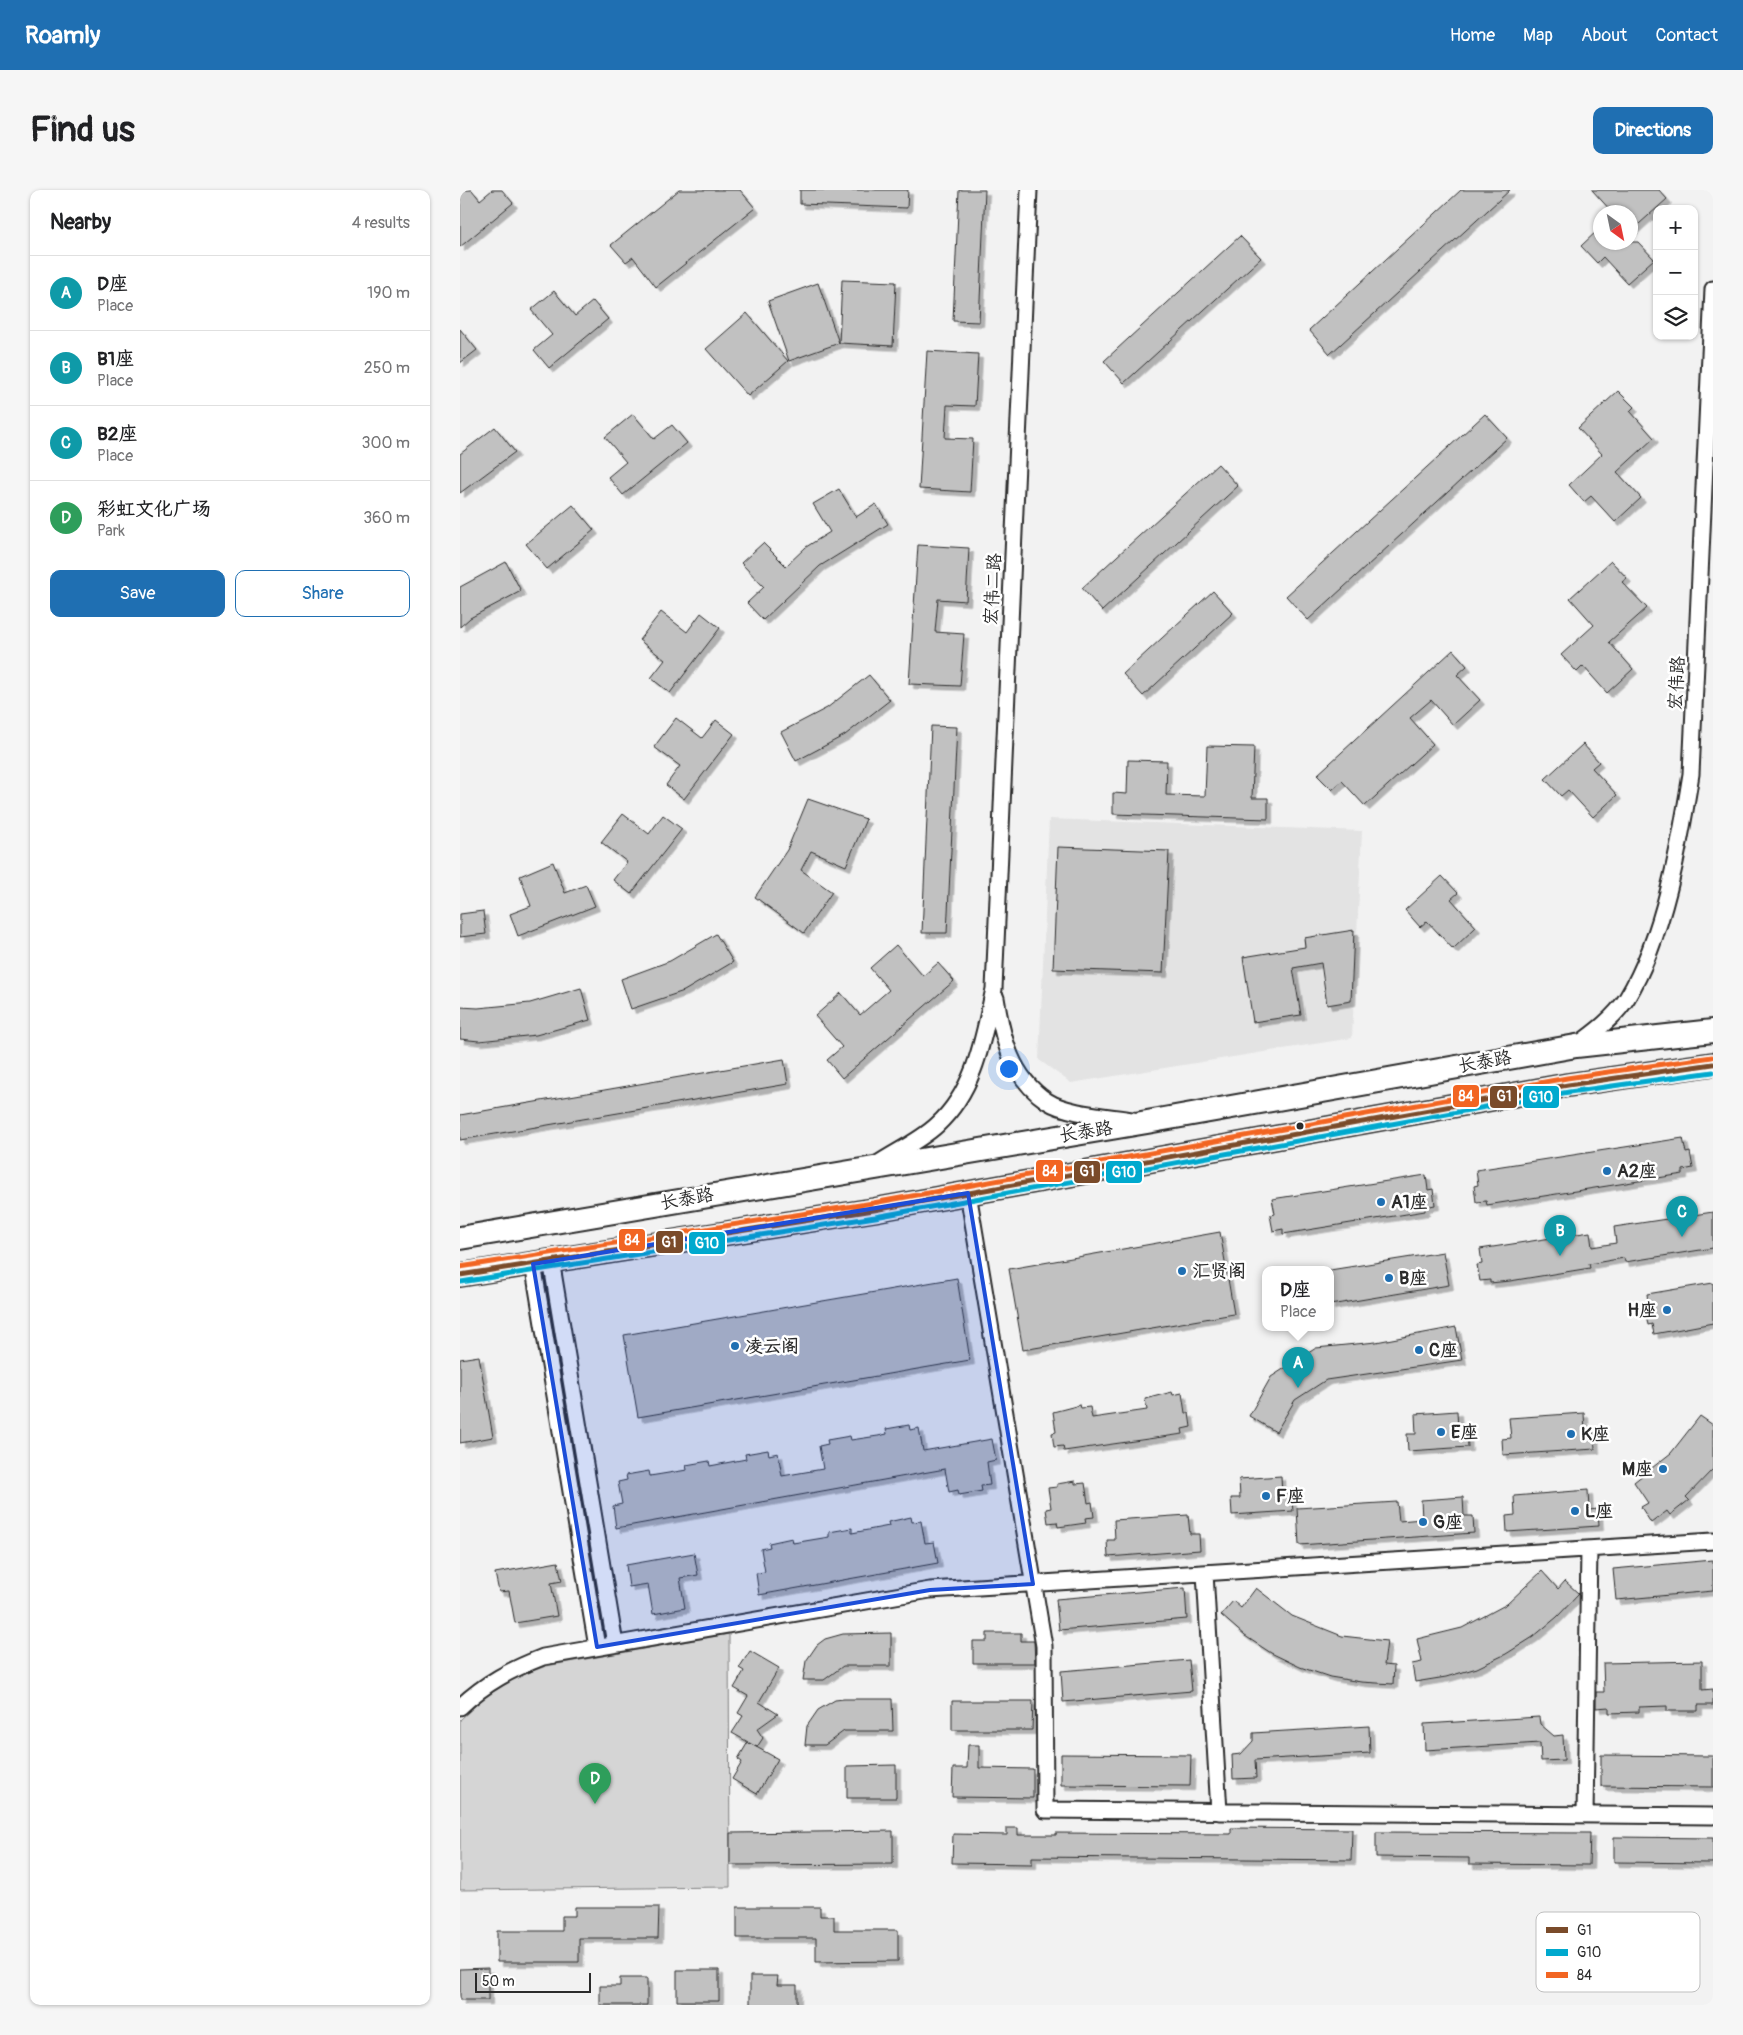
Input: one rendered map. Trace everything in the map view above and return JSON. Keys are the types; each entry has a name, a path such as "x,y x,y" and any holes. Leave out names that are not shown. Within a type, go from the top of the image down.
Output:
{"highway":[{"name":"长泰路","path":"460,1238 1147,1122 1576,1046 1713,1031"},
{"path":"460,1275 874,1210 1568,1085 1713,1064"}],"street":[{"name":"宏伟二路","path":"994,989 1029,190"},
{"name":"宏伟路","path":"1576,1046 1602,1026 1626,999 1646,957 1679,848 1692,764 1713,289"},
{"path":"994,989 1002,1035 1011,1060 1031,1087 1048,1102 1069,1109 1147,1122"},
{"path":"870,1168 936,1126 954,1106 968,1086 979,1059 994,989"},
{"path":"968,1193 1044,1646 1045,1810 1713,1816"},
{"path":"542,1262 616,1644"},
{"path":"542,1262 597,1647"},
{"path":"460,1707 476,1692 508,1671 544,1657 930,1590 1713,1541"},
{"path":"1585,1815 1589,1549"},
{"path":"1205,1573 1219,1812"}],"highlighted area":[{"path":"968,1193 1033,1584 930,1590 597,1647 533,1264"}],"shaded area":[{"path":"1049,819 1362,831 1352,1038 1071,1083 1039,1060"},
{"path":"729,1634 730,1887 460,1890 460,1720 482,1699 512,1679 546,1666"}],"building":[{"path":"460,190 472,190 480,200 492,190 502,190 513,203 460,247"},
{"path":"679,190 740,190 755,208 656,287 633,257 626,262 611,245"},
{"path":"800,190 908,190 907,208 800,204"},
{"path":"959,190 985,190 979,322 953,321"},
{"path":"1461,190 1510,190 1330,354 1309,330"},
{"path":"1592,190 1659,190 1667,199 1660,205 1653,205 1653,211 1638,225 1638,205 1606,205"},
{"path":"1593,235 1593,250 1638,250 1638,242 1653,260 1627,283 1603,257 1597,263 1581,246"},
{"path":"1240,236 1261,258 1124,383 1104,361"},
{"path":"842,280 896,282 893,346 839,343"},
{"path":"818,283 839,343 789,361 768,301"},
{"path":"554,291 575,316 593,301 608,319 549,368 534,350 552,335 531,310"},
{"path":"747,313 788,361 748,396 706,349"},
{"path":"460,329 477,350 460,363"},
{"path":"927,351 978,354 975,406 947,405 945,438 973,439 970,492 919,489"},
{"path":"1618,391 1634,407 1630,411 1654,438 1617,472 1641,498 1615,522 1591,496 1584,502 1569,485 1602,454 1578,428"},
{"path":"633,414 654,439 672,425 687,443 623,495 608,477 626,462 605,437"},
{"path":"1485,414 1507,438 1308,620 1286,596"},
{"path":"495,427 515,452 460,493 460,454"},
{"path":"1218,464 1238,486 1102,611 1082,588"},
{"path":"839,489 856,517 876,504 888,524 820,566 763,620 747,603 764,587 741,563 763,543 786,566 806,547 830,532 813,504"},
{"path":"573,505 594,530 547,569 526,544"},
{"path":"918,545 969,548 966,601 938,599 935,632 964,634 960,686 909,684"},
{"path":"1611,561 1627,578 1622,582 1647,608 1609,642 1633,669 1607,693 1583,666 1577,672 1561,655 1594,625 1570,598"},
{"path":"506,562 521,591 470,618 460,627 460,587"},
{"path":"1213,591 1233,613 1143,696 1123,674"},
{"path":"661,612 687,632 701,613 720,628 670,693 651,678 665,660 639,640"},
{"path":"1453,650 1467,666 1457,675 1480,700 1453,725 1431,700 1410,718 1433,744 1365,806 1342,781 1332,790 1317,775"},
{"path":"869,675 890,700 845,735 796,761 781,732 827,708"},
{"path":"676,718 702,738 716,720 734,734 684,799 666,785 680,766 654,747"},
{"path":"931,726 957,727 947,933 922,933"},
{"path":"1583,744 1599,762 1592,768 1617,795 1593,817 1568,790 1561,796 1545,779"},
{"path":"1207,746 1254,747 1252,798 1268,798 1268,819 1113,814 1113,793 1127,794 1128,760 1167,761 1166,795 1205,796"},
{"path":"808,799 866,819 846,866 811,851 801,870 832,892 804,933 755,897 787,850"},
{"path":"623,814 649,834 663,815 682,829 631,894 613,880 627,862 601,842"},
{"path":"1058,847 1169,851 1163,973 1053,969"},
{"path":"553,862 565,893 586,885 595,906 518,936 510,914 531,906 520,876"},
{"path":"1442,876 1458,893 1451,899 1476,927 1453,949 1427,921 1420,927 1405,910"},
{"path":"483,911 486,934 460,937 460,914"},
{"path":"1354,930 1351,1001 1327,1005 1321,963 1293,968 1301,1015 1253,1022 1243,957 1305,947 1304,938"},
{"path":"716,934 733,962 684,991 631,1009 621,979 670,961"},
{"path":"896,945 923,976 938,963 954,981 842,1078 827,1060 842,1047 815,1016 841,993 860,1015 889,990 870,968"},
{"path":"581,988 590,1020 536,1035 479,1041 460,1039 460,1007 478,1008 530,1003"},
{"path":"784,1059 788,1084 460,1140 460,1115"},
{"name":"A2座","path":"1683,1138 1686,1153 1690,1152 1693,1168 1683,1170 1683,1174 1487,1205 1486,1201 1476,1202 1474,1186 1478,1185 1476,1170"},
{"name":"A1座","path":"1426,1175 1428,1190 1433,1189 1435,1205 1425,1207 1425,1211 1283,1234 1283,1229 1273,1231 1270,1215 1275,1214 1272,1199"},
{"path":"1713,1212 1713,1248 1625,1262 1624,1258 1589,1264 1590,1268 1510,1281 1490,1283 1490,1280 1480,1281 1477,1265 1482,1264 1480,1249 1590,1232 1592,1247 1616,1243 1614,1227"},
{"path":"1220,1232 1234,1314 1023,1350 1009,1269"},
{"name":"B座","path":"1443,1252 1449,1285 1334,1304 1334,1269"},
{"path":"957,1278 970,1360 638,1417 624,1335"},
{"name":"H座","path":"1713,1283 1713,1323 1654,1334 1652,1324 1648,1325 1644,1303 1648,1302 1647,1294"},
{"path":"1456,1327 1462,1360 1326,1380 1295,1400 1276,1432 1249,1416 1271,1377 1316,1348 1376,1342"},
{"path":"479,1356 493,1437 460,1443 460,1359"},
{"path":"1172,1392 1173,1395 1182,1393 1185,1413 1189,1413 1191,1427 1182,1429 1183,1434 1064,1451 1063,1446 1054,1447 1052,1433 1056,1432 1053,1412 1080,1405 1081,1408 1090,1407 1092,1418 1147,1410 1145,1399"},
{"name":"E座","path":"1457,1411 1458,1430 1467,1430 1468,1447 1408,1451 1407,1434 1416,1434 1415,1414"},
{"name":"K座","path":"1584,1413 1585,1433 1594,1432 1595,1449 1503,1455 1502,1439 1511,1438 1509,1418"},
{"name":"M座","path":"1700,1416 1713,1425 1713,1469 1686,1497 1689,1500 1670,1515 1667,1511 1651,1523 1641,1507 1648,1503 1634,1482 1671,1453"},
{"path":"909,1425 910,1430 919,1428 923,1451 992,1439 996,1460 987,1462 990,1485 981,1486 982,1491 959,1495 958,1490 949,1492 945,1469 616,1528 613,1506 622,1504 618,1482 627,1480 626,1475 649,1471 650,1476 687,1470 686,1465 709,1461 710,1466 746,1459 745,1454 768,1450 769,1455 778,1453 782,1476 823,1469 819,1446 828,1444 827,1440 850,1436 851,1440 878,1436 887,1434 886,1429"},
{"name":"F座","path":"1281,1476 1282,1495 1291,1494 1293,1511 1232,1515 1231,1498 1240,1498 1239,1479"},
{"path":"1075,1481 1075,1484 1085,1483 1088,1503 1092,1502 1094,1517 1085,1518 1086,1523 1058,1527 1057,1522 1048,1523 1046,1509 1051,1508 1048,1488 1057,1487 1057,1484"},
{"name":"L座","path":"1588,1490 1589,1510 1598,1509 1599,1526 1507,1532 1506,1516 1515,1515 1514,1496"},
{"name":"G座","path":"1463,1497 1464,1516 1473,1516 1474,1533 1299,1545 1297,1508 1397,1502 1399,1521 1422,1519 1421,1500"},
{"path":"1188,1515 1190,1534 1199,1534 1200,1550 1108,1557 1107,1540 1115,1540 1114,1520"},
{"path":"911,1517 912,1522 921,1521 925,1543 934,1542 938,1563 759,1595 756,1573 765,1572 761,1549 770,1547 769,1543 792,1538 793,1543 829,1537 829,1532 852,1528 852,1533 889,1526 888,1522"},
{"path":"694,1553 698,1575 680,1578 685,1608 653,1614 648,1584 629,1587 626,1565"},
{"path":"1713,1560 1713,1591 1616,1600 1613,1569"},
{"path":"558,1562 562,1581 551,1583 557,1616 515,1623 509,1591 499,1592 495,1573"},
{"path":"1542,1571 1558,1589 1565,1581 1579,1594 1557,1617 1533,1637 1506,1654 1477,1668 1446,1677 1415,1682 1412,1664 1422,1662 1417,1639 1462,1628 1507,1604"},
{"path":"1185,1588 1187,1619 1059,1630 1056,1599"},
{"path":"1256,1588 1292,1616 1342,1636 1387,1641 1384,1665 1394,1666 1393,1684 1361,1682 1330,1677 1300,1667 1271,1653 1245,1636 1221,1615 1233,1601 1241,1608"},
{"path":"891,1633 891,1666 843,1666 824,1680 803,1680 806,1661 817,1645 825,1639 843,1634"},
{"path":"987,1633 1021,1633 1021,1641 1034,1641 1035,1663 973,1663 973,1641 987,1641"},
{"path":"750,1651 779,1668 759,1702 778,1714 757,1729 763,1738 757,1747 749,1743 778,1759 757,1794 732,1779 742,1762 738,1759 748,1742 732,1733 743,1716 738,1713 748,1696 734,1688 744,1671 739,1668"},
{"path":"1189,1660 1192,1691 1063,1702 1061,1671"},
{"path":"1702,1661 1702,1690 1713,1689 1713,1705 1698,1705 1698,1711 1667,1711 1667,1706 1639,1707 1639,1712 1609,1713 1609,1707 1596,1708 1596,1692 1604,1692 1603,1663"},
{"path":"892,1699 893,1731 844,1731 825,1745 805,1745 807,1726 818,1710 835,1700"},
{"path":"952,1701 1033,1701 1032,1730 952,1730"},
{"path":"1539,1717 1540,1724 1554,1736 1563,1735 1564,1760 1541,1761 1540,1743 1425,1750 1424,1724"},
{"path":"1369,1726 1370,1753 1255,1760 1256,1778 1233,1779 1232,1755 1241,1754 1253,1741 1253,1733"},
{"path":"968,1745 979,1745 979,1768 1033,1769 1033,1798 952,1797 953,1768 967,1768"},
{"path":"1061,1754 1191,1755 1190,1786 1061,1785"},
{"path":"1601,1755 1713,1756 1713,1787 1601,1786"},
{"path":"896,1765 896,1798 847,1798 847,1766"},
{"path":"1007,1828 1018,1828 1018,1835 1056,1835 1056,1833 1231,1834 1231,1828 1352,1829 1351,1860 1032,1857 1032,1864 952,1863 953,1834 1007,1835"},
{"path":"893,1831 893,1864 730,1865 730,1833"},
{"path":"1376,1832 1590,1833 1589,1865 1469,1864 1469,1858 1376,1857"},
{"path":"1614,1837 1713,1838 1713,1863 1614,1862"},
{"path":"575,1907 659,1907 658,1938 579,1938 579,1962 497,1962 497,1931 562,1931 562,1916 575,1916"},
{"path":"737,1907 820,1907 820,1916 834,1916 834,1930 898,1930 898,1961 816,1962 816,1938 737,1938"},
{"path":"488,1968 488,2000 460,2000 460,1969"},
{"path":"677,1970 719,1970 719,2001 677,2001"},
{"path":"750,1976 778,1976 777,1985 797,1985 797,2005 750,2005"},
{"path":"620,1978 647,1978 647,2005 600,2005 600,1986 620,1986"}],"transit line":[{"name":"84","path":"460,1267 873,1203 1567,1078 1712,1057"},
{"name":"G1","path":"460,1275 874,1210 1568,1085 1713,1064"},
{"name":"G10","path":"461,1282 875,1217 1569,1092 1713,1072"}],"place":[{"name":"A2座","path":"1607,1171"},
{"name":"A1座","path":"1381,1202"},
{"name":"B2座","path":"1682,1237"},
{"name":"B1座","path":"1560,1256"},
{"name":"汇贤阁","path":"1182,1271"},
{"name":"B座","path":"1389,1278"},
{"name":"H座","path":"1667,1310"},
{"name":"凌云阁","path":"735,1346"},
{"name":"C座","path":"1419,1350"},
{"name":"D座","path":"1298,1388"},
{"name":"E座","path":"1441,1432"},
{"name":"K座","path":"1571,1434"},
{"name":"M座","path":"1663,1469"},
{"name":"F座","path":"1266,1496"},
{"name":"L座","path":"1575,1511"},
{"name":"G座","path":"1423,1522"},
{"name":"彩虹文化广场","path":"595,1804"}]}
